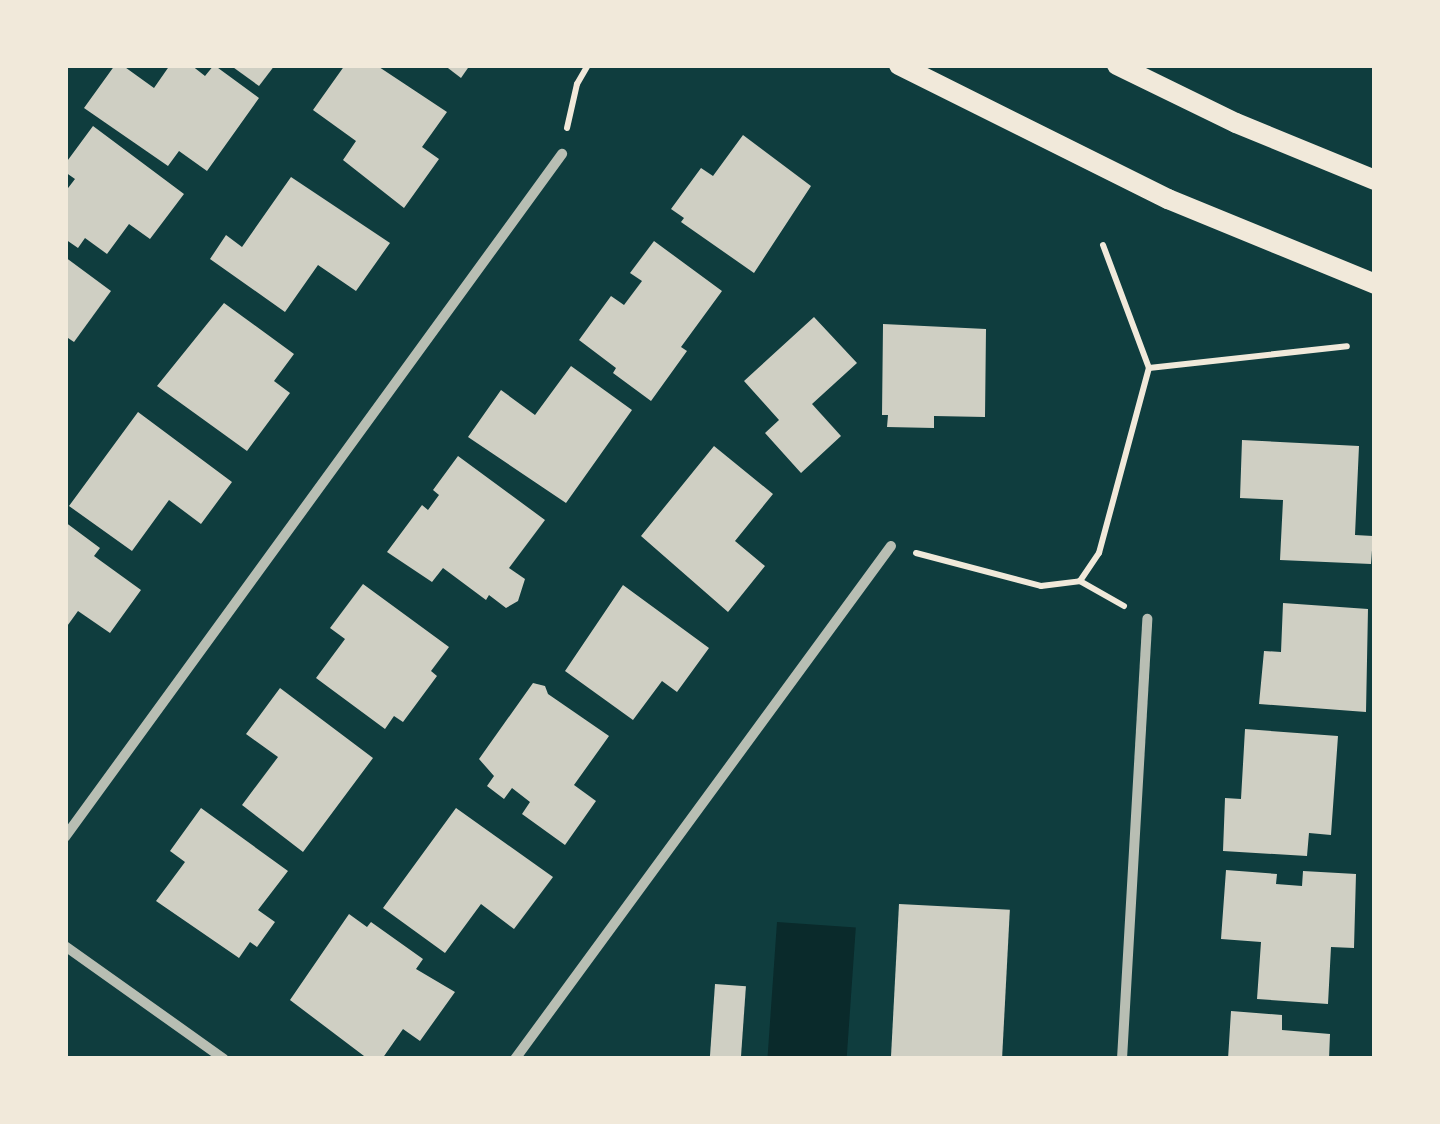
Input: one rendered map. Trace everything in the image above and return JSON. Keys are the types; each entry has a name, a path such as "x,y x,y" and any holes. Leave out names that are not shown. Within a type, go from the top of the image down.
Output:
{"main road":[{"path":"899,65 1168,198 1375,284"},
{"path":"1118,65 1236,123 1375,180"}],"street":[{"path":"65,837 562,154"},
{"path":"515,1059 891,546"},
{"path":"1122,1059 1147,619"},
{"path":"65,946 224,1059"}],"path":[{"path":"562,154 578,84 588,65"},
{"path":"1080,581 1099,553 1150,368 1103,245"},
{"path":"1150,368 1346,346"},
{"path":"891,546 1040,586 1080,581 1147,619"}],"water":[{"path":"777,922 856,928 847,1059 767,1059"}],"building":[{"path":"115,65 122,65 154,88 170,65 191,65 205,76 214,65 259,98 207,171 179,151 168,166 84,108"},
{"path":"230,65 275,65 259,86"},
{"path":"345,65 376,65 447,112 422,147 439,159 404,208 343,160 356,141 313,110"},
{"path":"444,65 470,65 461,78"},
{"path":"93,126 184,194 150,239 129,224 107,254 85,238 78,248 65,239 65,192 75,179 65,172 65,164"},
{"path":"743,135 811,186 754,273 681,222 684,218 671,209 701,168 713,176"},
{"path":"291,177 390,243 356,291 318,265 285,312 210,259 226,235 242,247"},
{"path":"654,241 722,291 681,347 687,351 651,401 613,373 616,368 579,340 611,296 624,305 642,281 630,273"},
{"path":"65,257 111,291 74,342 65,336"},
{"path":"224,303 294,354 274,381 290,393 247,451 157,386"},
{"path":"814,317 857,363 812,404 841,436 801,473 765,433 779,420 744,381"},
{"path":"883,324 986,329 985,417 934,416 934,428 887,427 888,415 882,415"},
{"path":"571,366 632,410 566,503 468,437 501,390 535,415"},
{"path":"138,412 232,482 201,524 169,500 132,551 69,506"},
{"path":"1242,440 1359,446 1355,535 1373,536 1371,564 1280,560 1283,500 1240,498"},
{"path":"714,446 773,494 735,541 765,566 728,612 641,536"},
{"path":"458,456 545,520 509,568 525,579 518,601 506,608 489,595 486,600 443,568 432,582 387,552 422,505 428,510 439,495 433,490"},
{"path":"65,522 100,548 94,556 141,590 110,633 78,611 65,629"},
{"path":"363,584 449,647 431,671 437,676 403,722 394,716 385,729 316,678 345,639 330,628"},
{"path":"623,585 709,648 677,692 662,681 633,720 565,671"},
{"path":"1283,603 1368,609 1366,712 1259,704 1264,651 1281,652"},
{"path":"533,683 545,686 548,694 609,736 574,785 596,801 565,845 522,814 530,802 512,788 504,799 487,786 494,776 479,759"},
{"path":"280,688 373,758 303,852 242,805 278,757 246,734"},
{"path":"1245,729 1338,736 1331,835 1309,833 1307,856 1223,851 1225,798 1241,799"},
{"path":"201,808 288,871 258,910 275,922 257,947 250,942 239,958 156,901 185,862 170,851"},
{"path":"456,808 553,877 514,929 481,904 445,953 383,908"},
{"path":"1226,870 1277,874 1276,884 1302,886 1303,871 1356,874 1354,948 1331,947 1328,1004 1257,999 1261,942 1221,939"},
{"path":"899,904 1010,910 1002,1059 891,1059"},
{"path":"349,914 367,927 371,922 423,959 416,969 455,992 420,1041 403,1029 382,1059 368,1059 290,1000"},
{"path":"715,984 746,986 741,1059 710,1059"},
{"path":"1231,1011 1282,1015 1282,1030 1330,1034 1329,1059 1228,1059"}]}
